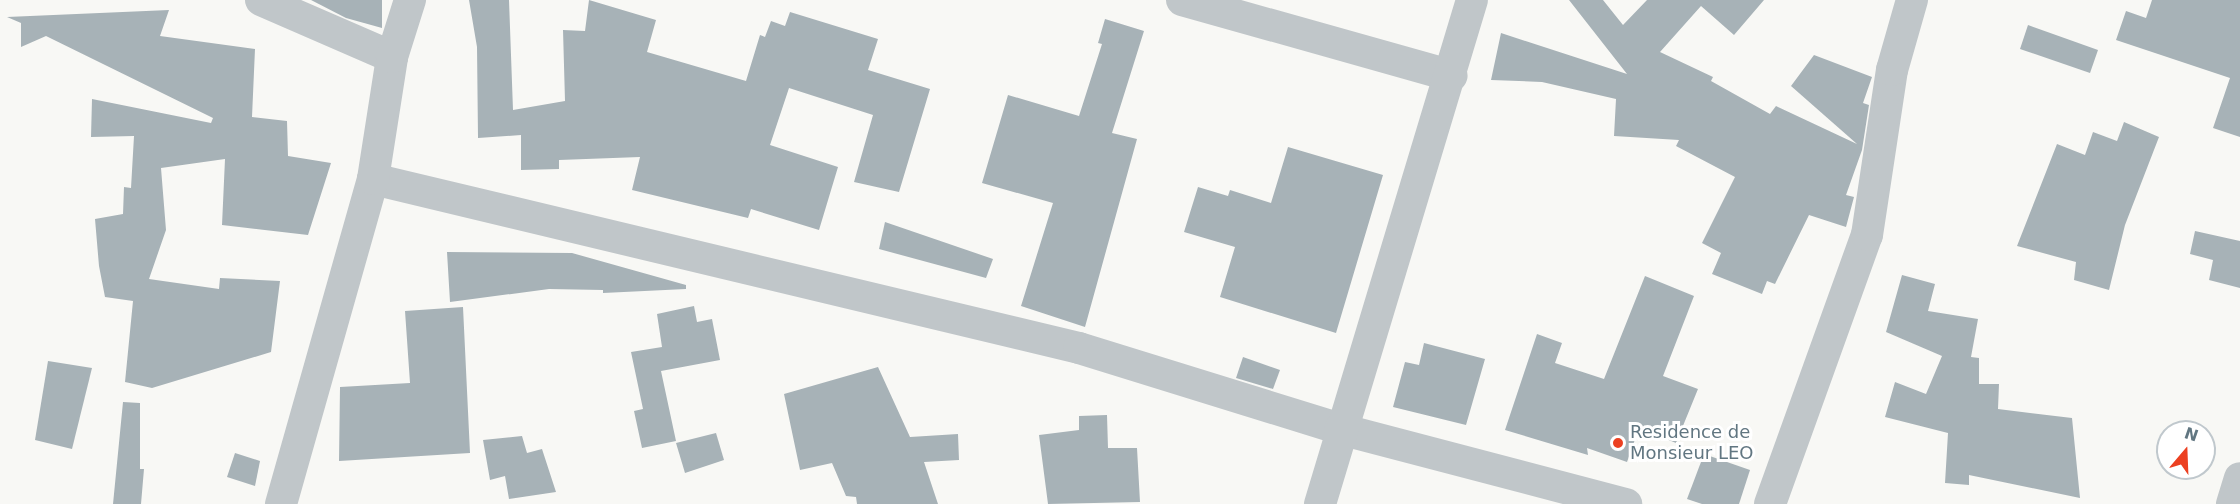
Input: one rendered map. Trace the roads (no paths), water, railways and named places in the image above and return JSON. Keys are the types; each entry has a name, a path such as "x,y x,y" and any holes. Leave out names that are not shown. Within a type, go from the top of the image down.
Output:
{"street":[{"path":"261,0 392,57"},
{"path":"281,504 373,179 392,57 410,0"},
{"path":"1182,0 1452,76"},
{"path":"1320,504 1340,429 1452,76 1472,0"},
{"path":"1770,504 1867,235 1892,70 1912,0"},
{"path":"373,179 1079,348 1340,429 1626,504"},
{"path":"2232,504 2240,478"}],"place":[{"name":"Residence de Monsieur LEO","path":"1618,443"}]}
